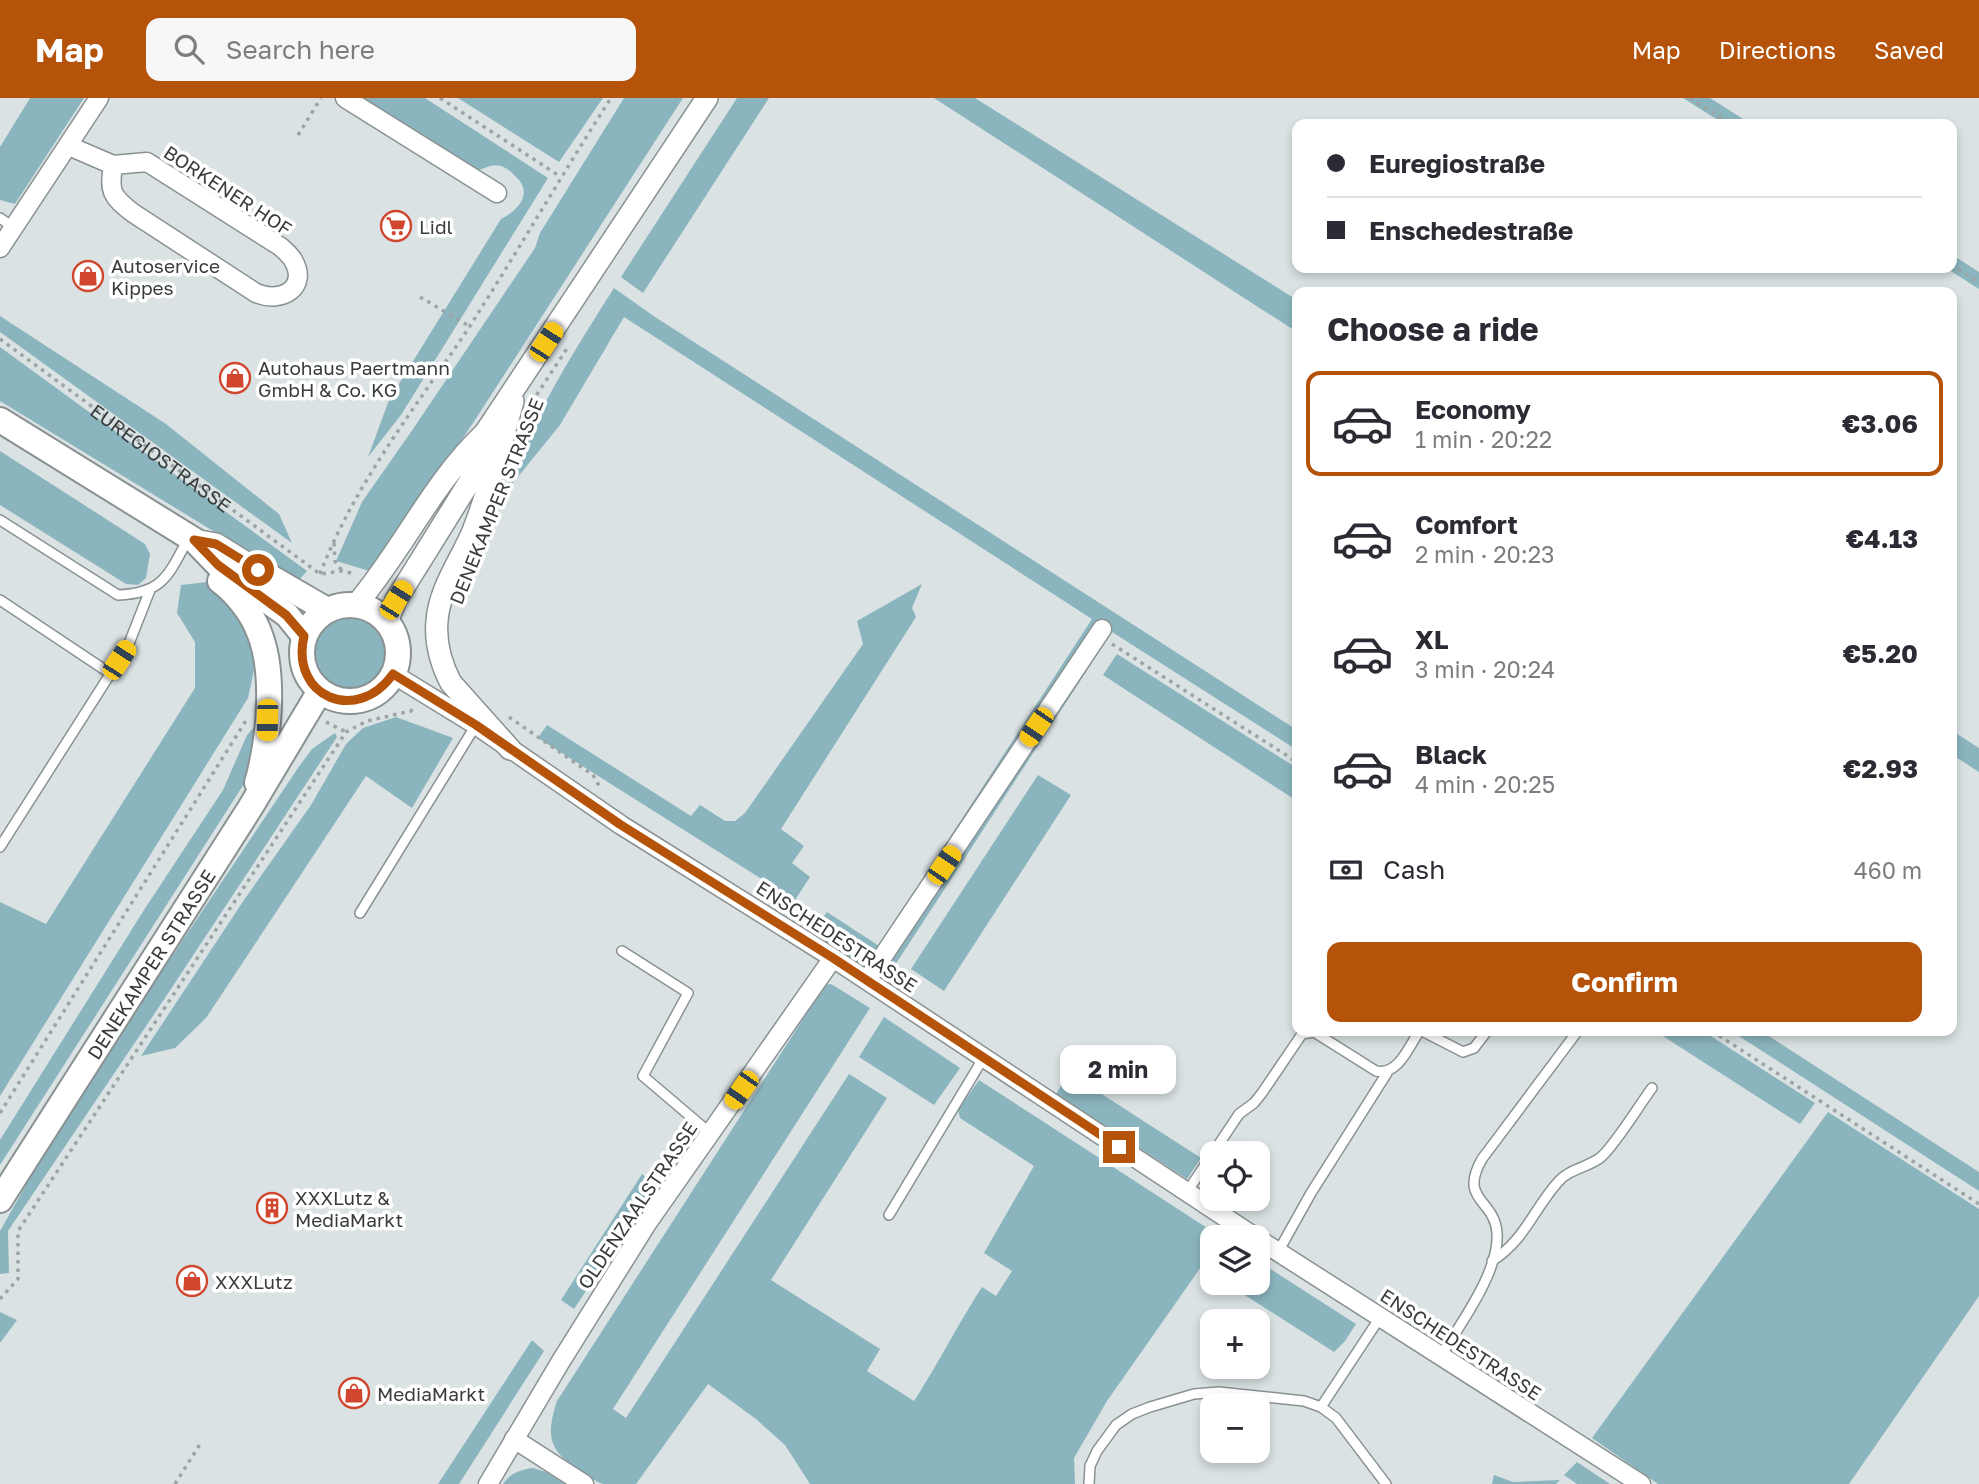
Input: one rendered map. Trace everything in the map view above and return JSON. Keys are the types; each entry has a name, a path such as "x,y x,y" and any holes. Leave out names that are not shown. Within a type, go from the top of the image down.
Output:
{"main road":[{"path":"0,420 191,538 218,565 286,615 304,636"},
{"path":"191,538 209,572 231,589 259,631 265,651 267,740 250,807"},
{"path":"258,570 327,610"},
{"path":"341,605 368,608 387,622 398,648 398,661 385,686 374,695 360,700 339,700 320,691 305,672 302,660 304,636 309,626 327,610 341,605"},
{"name":"DENEKAMPER STRASSE","path":"0,1200 250,807 320,691"}],"street":[{"path":"0,248 7,223 69,146 99,98"},
{"path":"345,98 497,193"},
{"name":"DENEKAMPER STRASSE","path":"356,605 373,585 447,474 485,433 706,98"},
{"name":"BORKENER HOF","path":"69,146 113,164 147,162 281,247 293,258 298,270 291,292 268,298 256,293 133,213 118,202 111,191 113,164"},
{"path":"510,749 451,683 444,670 437,642 437,618 443,595 473,531 517,386"},
{"name":"DENEKAMPER STRASSE","path":"387,622 396,600 470,481 485,433"},
{"path":"191,538 216,544 258,570"},
{"path":"867,980 1100,632"},
{"name":"ENSCHEDESTRASSE","path":"393,674 476,725 621,825 867,980 1237,1225"},
{"name":"OLDENZAALSTRASSE","path":"488,1484 648,1222 833,958"},
{"name":"ENSCHEDESTRASSE","path":"1270,1247 1641,1484"},
{"path":"514,1439 584,1484"}],"lane":[{"path":"0,520 118,595 140,594 150,590 173,567 191,538"},
{"path":"0,847 128,646 150,590"},
{"path":"0,600 110,674"},
{"path":"360,913 476,725"},
{"path":"622,951 688,993 643,1076 710,1133"},
{"path":"1187,1192 1234,1121 1262,1093 1301,1036"},
{"path":"1320,1036 1376,1071 1387,1073"},
{"path":"1278,1252 1311,1193 1387,1073 1393,1069 1416,1036"},
{"path":"1432,1036 1463,1052 1474,1048 1483,1036"},
{"path":"1441,1356 1492,1261 1497,1233 1494,1218 1479,1199 1474,1174 1482,1159 1574,1036"},
{"path":"889,1215 984,1057"},
{"path":"1492,1261 1513,1246 1568,1172 1589,1164 1604,1153 1652,1087"},
{"path":"1321,1407 1381,1316"},
{"path":"1089,1484 1090,1466 1097,1451 1116,1425 1132,1414 1150,1407 1194,1394 1219,1392 1304,1401 1321,1407 1336,1418 1386,1484"}],"path":[{"path":"298,135 321,98"},
{"path":"440,98 561,177"},
{"path":"320,575 333,540 373,469 469,326 611,98"},
{"path":"1690,98 1723,119"},
{"path":"1957,269 1979,282"},
{"path":"420,298 469,326"},
{"name":"DENEKAMPER STRASSE","path":"529,407 573,338"},
{"name":"EUREGIOSTRASSE","path":"0,339 320,575"},
{"path":"333,540 335,561 342,571"},
{"path":"300,596 308,584 320,575 342,571 360,575 373,585"},
{"path":"1100,632 1292,759"},
{"path":"0,1299 18,1279 18,1231 345,732 367,721 411,711 422,693"},
{"path":"0,1113 257,702 268,700"},
{"path":"502,712 593,775 604,795"},
{"path":"1721,1036 1979,1204"},
{"path":"175,1484 202,1441"}],"shaded area":[{"path":"30,98 84,98 15,204 0,200 0,147"},
{"path":"360,98 425,98 548,178 401,415 368,457 389,400 501,219 518,206 524,194 521,182 505,168 493,166 473,170"},
{"path":"458,98 603,98 559,162"},
{"path":"624,98 683,98 475,420 373,572 336,561 362,502 535,248 540,233"},
{"path":"737,98 769,98 643,293 621,277"},
{"path":"934,98 975,98 1292,297 1292,329"},
{"path":"1683,98 1710,98 1743,119 1716,119"},
{"path":"1957,258 1979,272 1979,289 1954,273 1957,273"},
{"path":"614,288 1292,727 1292,747 1112,632 884,982 809,935 827,912 879,946 1092,619 624,317 560,425 504,494 527,440 568,363"},
{"path":"0,316 166,424 279,514 292,543 0,332"},
{"path":"0,347 307,571 298,581 282,573 0,401"},
{"path":"0,451 145,544 150,554 146,578 138,585 126,584 0,505"},
{"path":"216,581 255,639 254,670 248,698 0,1096 0,902 46,924 195,688 195,642 177,613 181,585"},
{"path":"922,584 912,608 916,617 781,829 804,846 792,863 810,877 795,900 538,738 547,725 691,816 700,805 725,821 735,821 745,813 863,644 857,621"},
{"path":"350,617 364,620 376,628 384,640 387,654 384,668 376,680 364,688 350,691 336,688 324,680 316,668 313,654 316,640 324,628 336,620"},
{"path":"1117,654 1292,765 1292,798 1103,675"},
{"path":"396,717 453,738 412,808 366,776 206,1018 175,1048 141,1056 244,900 311,805 346,744 363,728"},
{"path":"260,721 251,773 0,1165 0,1140 144,910 223,790 247,735"},
{"path":"335,733 337,737 8,1231 9,1273 0,1274 0,1231 65,1116 298,768 312,749"},
{"path":"1957,734 1979,748 1979,772 1957,758"},
{"path":"1038,775 1071,795 944,991 911,969"},
{"path":"831,984 870,1008 613,1409 626,1418 849,1074 887,1098 771,1280 880,1349 867,1371 914,1401 982,1287 996,1296 1012,1271 984,1253 1034,1166 960,1118 958,1110 979,1080 1203,1225 1200,1225 1200,1268 1107,1401 1074,1458 1075,1484 810,1484 785,1445 756,1419 708,1384 636,1484 600,1483 561,1456 552,1441 551,1423 557,1401 825,985"},
{"path":"884,1017 960,1068 934,1105 859,1057"},
{"path":"1663,1036 1711,1036 1815,1103 1800,1124"},
{"path":"1739,1036 1769,1036 1979,1172 1979,1191"},
{"path":"1069,1073 1200,1160 1187,1179 1056,1094"},
{"path":"1828,1112 1979,1209 1979,1296 1849,1484 1658,1484 1592,1438"},
{"path":"642,1174 657,1184 574,1309 561,1300"},
{"path":"1270,1269 1356,1324 1334,1352 1245,1295 1270,1295"},
{"path":"0,1312 17,1320 0,1343"},
{"path":"532,1340 544,1351 459,1484 438,1484"},
{"path":"1577,1462 1610,1484 1577,1484 1564,1475"},
{"path":"533,1468 546,1472 565,1484 503,1484 516,1473"},
{"path":"1494,1475 1513,1482 1560,1480 1556,1484 1492,1484"}],"place":[{"name":"Lidl","path":"396,226"},
{"name":"Autoservice Kippes","path":"88,276"},
{"name":"Autohaus Paertmann GmbH & Co. KG","path":"235,378"},
{"name":"XXXLutz & MediaMarkt","path":"272,1208"},
{"name":"XXXLutz","path":"192,1281"},
{"name":"MediaMarkt","path":"354,1393"}],"route":[{"path":"258,570 216,544 194,540 218,565 286,615 304,636 301,648 305,672 320,691 332,698 360,700 374,695 385,686 393,674 476,725 621,825 833,958 1119,1147"}]}
